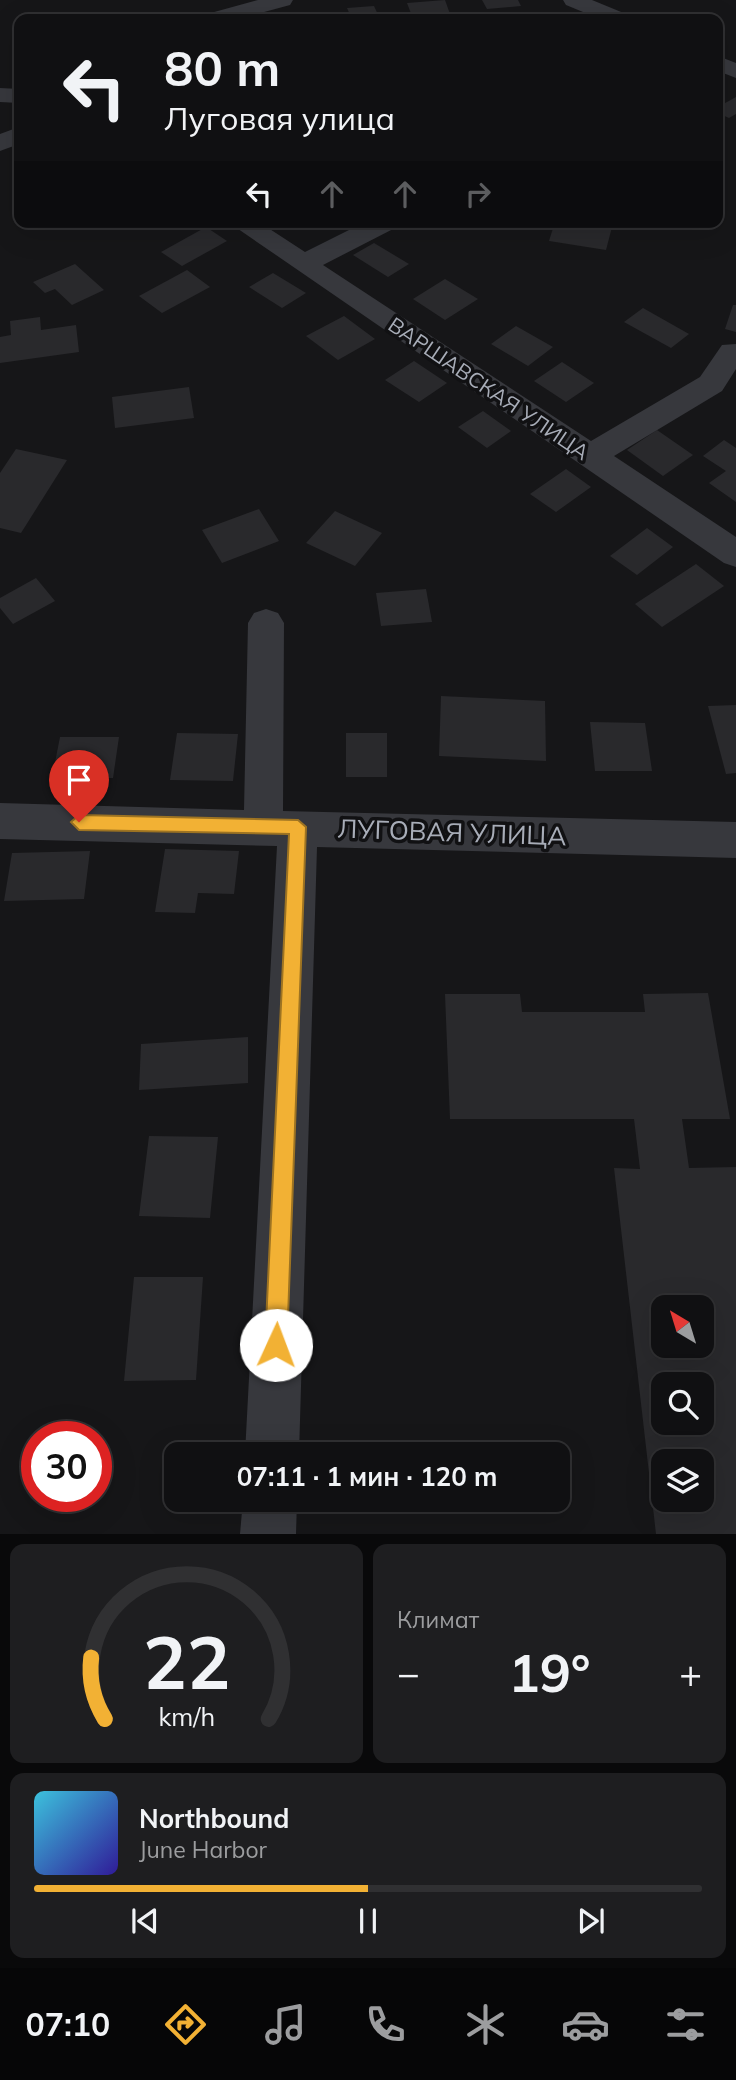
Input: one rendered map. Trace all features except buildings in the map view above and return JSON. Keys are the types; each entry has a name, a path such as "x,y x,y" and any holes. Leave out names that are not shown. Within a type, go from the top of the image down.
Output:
{"street":[{"path":"233,14 282,0"},
{"path":"574,0 606,14"},
{"name":"ВАРШАВСКАЯ УЛИЦА","path":"250,228 736,554"},
{"path":"303,264 375,228"},
{"path":"590,456 711,384 732,352"},
{"path":"266,623 280,827 271,1442"},
{"name":"ЛУГОВАЯ УЛИЦА","path":"0,821 736,840"},
{"path":"268,1534 269,1512"}],"route":[{"path":"79,822 298,827 276,1345"}]}
